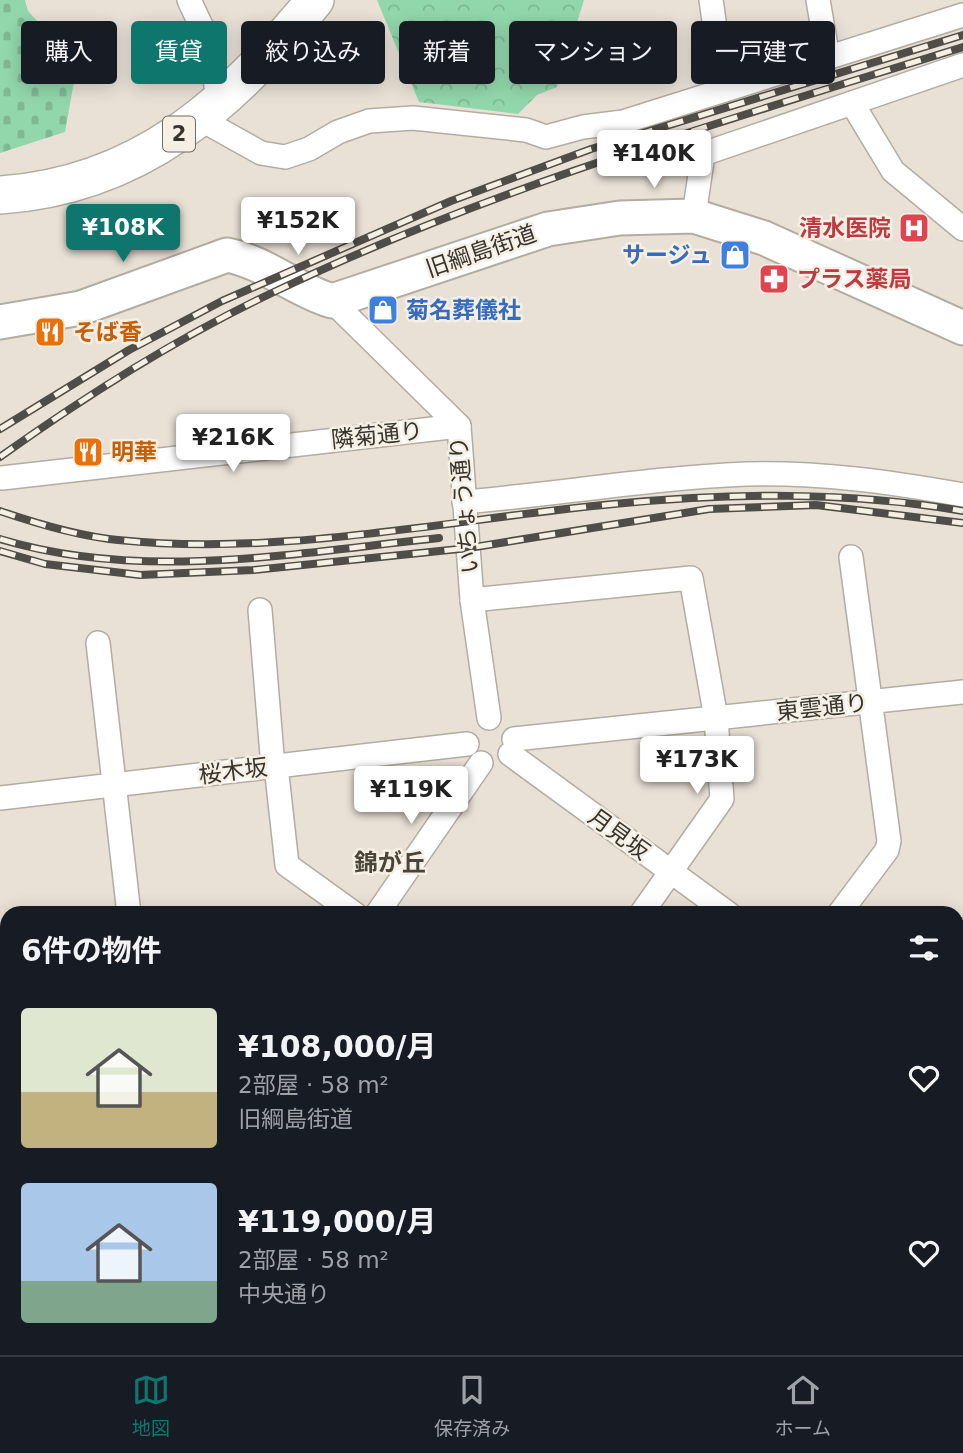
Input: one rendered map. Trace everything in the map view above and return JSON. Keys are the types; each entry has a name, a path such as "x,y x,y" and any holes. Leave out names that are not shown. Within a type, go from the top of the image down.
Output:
{"main road":[{"name":"2","path":"0,195 42,190 93,177 155,148 213,108 270,55 316,0"}],"street":[{"path":"189,0 212,49 216,86 213,108 261,153 285,157 309,149 338,132 369,121 413,118 527,130 546,137 583,127 623,122 744,84"},
{"path":"711,0 724,90"},
{"path":"835,56 963,15"},
{"path":"694,216 703,154 963,65"},
{"path":"852,103 892,171 963,229"},
{"name":"旧綱島街道","path":"332,301 548,229 620,218 694,216 764,237 963,328"},
{"path":"0,322 81,308 227,255 244,258 313,295 332,301"},
{"name":"いちょう通り","path":"332,301 459,426 472,600 489,718"},
{"name":"隣菊通り","path":"2,478 459,426"},
{"path":"464,502 746,474 846,477 963,495"},
{"path":"845,906 887,850 851,557"},
{"path":"472,600 691,579 716,718 722,799 647,906"},
{"path":"260,610 274,766 287,865 344,906"},
{"path":"98,643 128,906"},
{"name":"東雲通り","path":"512,746 716,718 963,692"},
{"path":"489,718 503,722 512,746 500,763 481,763 471,755 467,744 467,736 475,723 489,718"},
{"name":"桜木坂","path":"0,798 467,744"},
{"name":"月見坂","path":"512,746 671,873 718,906"},
{"path":"383,906 481,763"}],"green space":[{"path":"0,0 25,0 28,11 37,21 21,21 21,84 74,84 65,132 0,153"},
{"path":"377,0 584,0 577,21 509,21 509,84 558,84 557,87 537,95 518,114 419,102 412,84 495,84 495,21 399,21 399,53"}],"railway":[{"path":"0,429 129,350 222,301 451,201 591,149 963,35"},
{"path":"0,457 66,411 169,347 276,291 359,253 529,187 615,157 963,47"},
{"path":"0,511 88,536 180,544 305,540 614,504 745,496 876,500 963,511"},
{"path":"0,551 45,564 140,575 253,570 469,548 709,509 816,505 963,523"},
{"path":"0,539 54,552 163,562 274,556 439,538"}],"place":[{"name":"清水医院","path":"914,228"},
{"name":"サージュ","path":"735,255"},
{"name":"プラス薬局","path":"774,279"},
{"name":"菊名葬儀社","path":"383,310"},
{"name":"そば香","path":"50,332"},
{"name":"明華","path":"88,452"}],"district":[{"name":"錦が丘","path":"390,863"}]}
